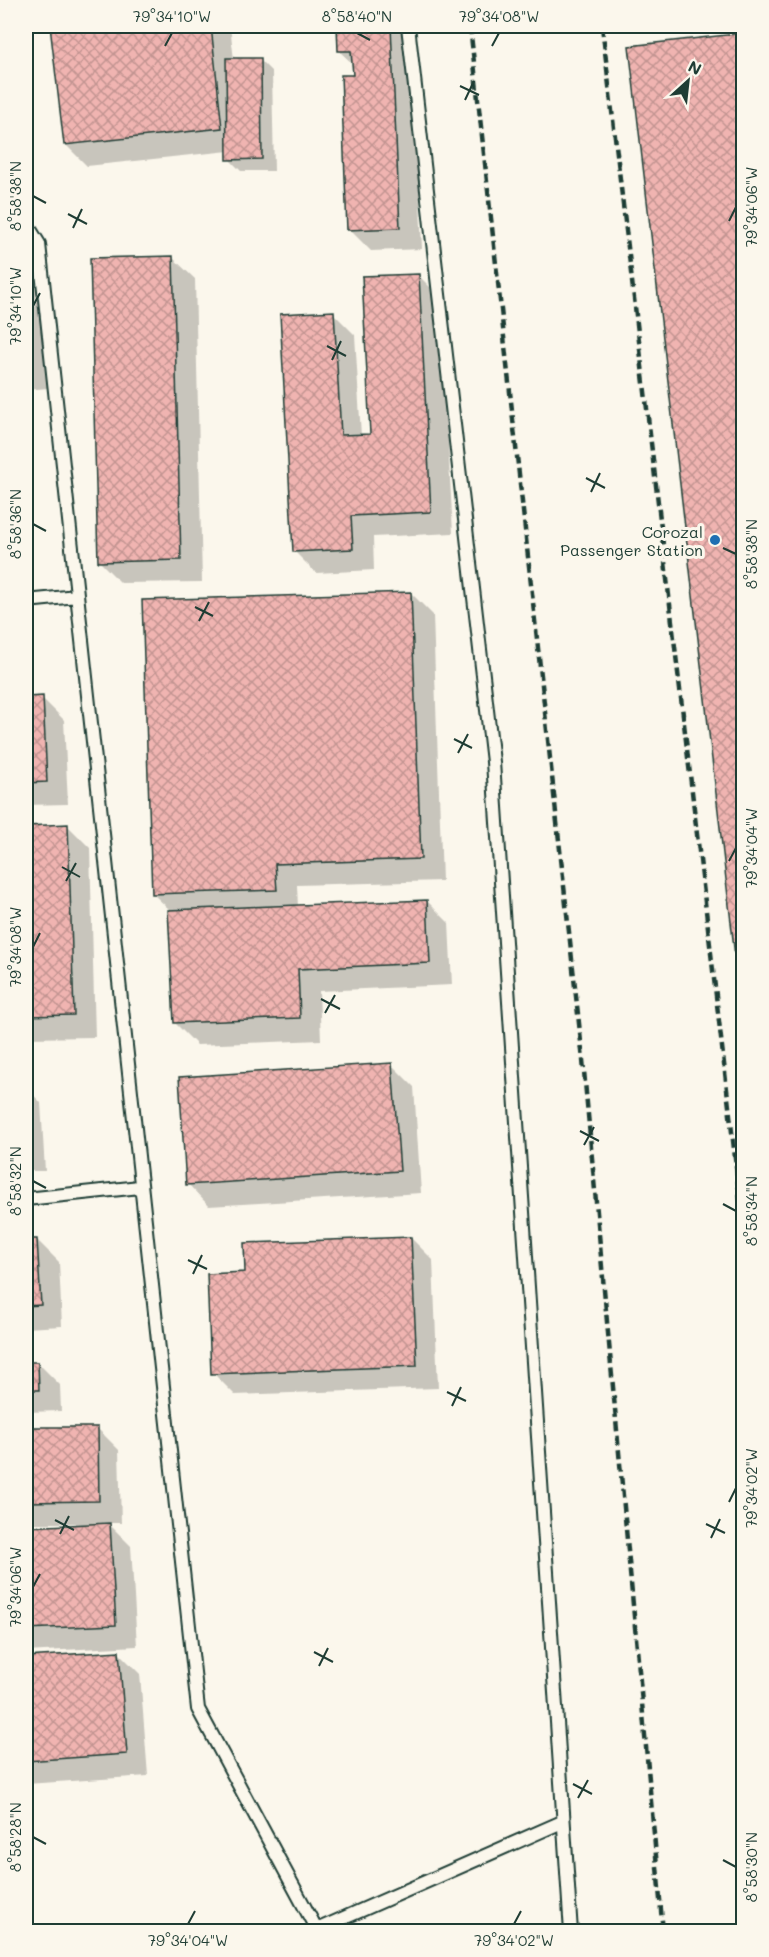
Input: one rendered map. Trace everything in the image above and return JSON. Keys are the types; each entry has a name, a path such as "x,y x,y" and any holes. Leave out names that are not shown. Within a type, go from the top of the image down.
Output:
{"lane":[{"path":"408,26 492,762 571,1932"},
{"path":"26,223 39,244 198,1709 315,1930 562,1822"},
{"path":"26,601 77,596"},
{"path":"26,1199 140,1187"}],"building":[{"path":"50,26 211,26 222,128 64,145"},
{"path":"337,26 391,26 400,228 347,230 341,75 353,75 351,51 338,51"},
{"name":"Corozal Passenger Station","path":"744,33 744,1034 629,46"},
{"path":"226,58 261,58 262,159 227,160"},
{"path":"173,256 181,560 98,562 90,258"},
{"path":"419,274 431,512 351,516 353,549 293,552 280,314 334,311 341,435 370,434 362,276"},
{"path":"26,311 31,371 26,372"},
{"path":"411,592 421,859 275,864 277,890 152,894 142,600"},
{"path":"43,696 47,782 26,783 26,697"},
{"path":"68,824 74,1015 26,1016 26,826"},
{"path":"427,900 430,963 298,969 300,1018 174,1023 168,910"},
{"path":"392,1063 400,1171 186,1185 179,1077"},
{"path":"411,1237 417,1366 211,1374 207,1274 245,1272 244,1243"},
{"path":"26,1239 37,1239 41,1305 26,1306"},
{"path":"26,1362 38,1362 39,1390 26,1390"},
{"path":"26,1427 98,1427 99,1501 26,1502"},
{"path":"110,1523 116,1625 26,1629 26,1527"},
{"path":"119,1651 127,1754 26,1761 26,1657"}],"railway":[{"path":"470,26 583,1060 663,1932"},
{"path":"602,26 744,1234"}],"place":[{"name":"Corozal Passenger Station","path":"715,540"}]}
